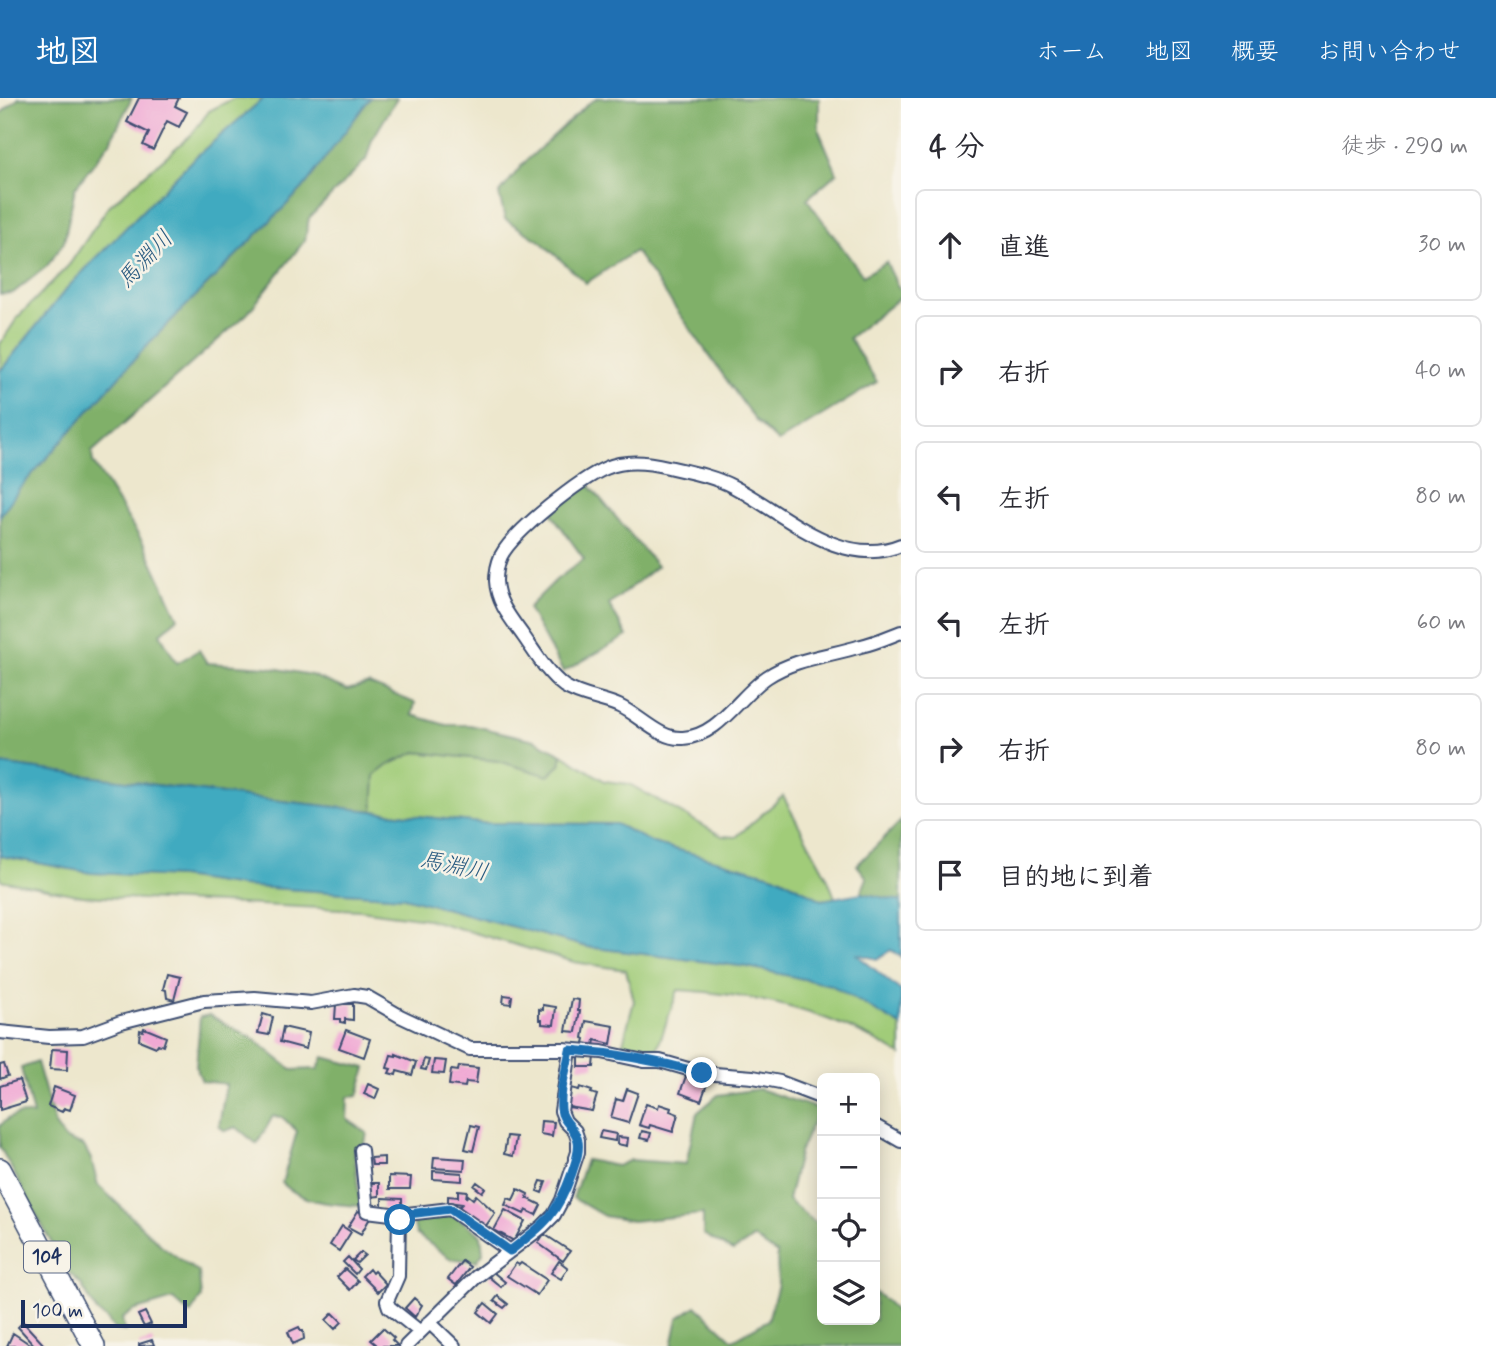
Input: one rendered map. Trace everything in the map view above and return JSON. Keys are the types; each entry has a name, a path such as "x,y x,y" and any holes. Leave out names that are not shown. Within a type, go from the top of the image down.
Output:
{"highway":[{"name":"104","path":"0,1169 94,1346"}],"street":[{"path":"901,545 881,551 851,551 822,539 719,480 651,463 629,463 606,468 593,475 538,517 508,545 498,567 496,580 502,604 545,668 557,680 580,694 636,714 661,733 675,739 703,734 714,727 747,692 768,676 792,665 861,647 901,632"},
{"path":"0,1032 58,1037 83,1036 121,1022 204,1002 255,998 311,1003 354,995 367,997 470,1049 602,1052 644,1061 660,1061 702,1073 767,1079 817,1096"},
{"path":"406,1346 476,1277 554,1215 562,1200 578,1152 575,1131 565,1121 561,1111 570,1050"},
{"path":"880,1129 901,1141"},
{"path":"360,1150 367,1211 400,1215 450,1209 510,1251"},
{"path":"400,1215 398,1276 387,1301 389,1307 454,1346"}],"green space":[{"path":"19,98 132,98 110,142 75,188 64,242 47,266 13,293 0,294 0,114"},
{"path":"234,98 264,98 192,160 67,288 0,371 0,344 18,317 69,265 109,206 192,134 209,111"},
{"path":"370,98 397,98 372,140 366,160 309,218 305,240 247,314 92,452 93,462 145,546 178,618 160,634 177,663 199,650 207,663 267,667 311,675 347,690 369,684 415,703 412,715 446,725 470,725 535,740 562,754 560,765 548,776 498,761 416,752 388,765 375,775 373,811 245,797 0,764 0,516 19,489 148,344 303,188"},
{"path":"598,98 819,98 819,131 837,173 807,199 863,276 886,262 901,293 901,297 849,338 877,382 778,442 755,420 635,251 586,283 541,242 505,219 499,194 523,164 589,103"},
{"path":"589,485 657,566 609,605 627,636 563,672 528,608 556,580 584,559 551,513"},
{"path":"416,752 498,761 548,775 560,765 562,754 605,781 629,784 722,836 736,837 783,796 827,877 835,898 822,900 779,877 653,843 616,824 481,823 373,811 375,775 388,765"},
{"path":"901,821 901,901 861,893 867,878 857,865"},
{"path":"0,856 91,873 180,877 241,886 404,897 587,947 748,967 831,985 901,1026 901,1055 849,1028 794,1008 737,996 678,990 657,1049 623,1043 634,1001 626,970 574,962 427,919 360,910 83,896 0,880"},
{"path":"209,1015 255,1040 292,1070 318,1069 323,1057 366,1068 358,1096 348,1097 347,1119 367,1133 365,1143 354,1149 360,1206 309,1199 282,1183 297,1131 282,1117 273,1116 257,1144 236,1127 225,1131 219,1126 226,1084 202,1081 196,1067 200,1017"},
{"path":"37,1062 55,1125 65,1139 84,1146 91,1159 98,1185 162,1246 199,1273 201,1298 190,1314 173,1299 133,1311 122,1319 125,1331 114,1329 107,1319 97,1312 81,1284 66,1270 0,1147 0,1126 7,1119 23,1114 33,1115 21,1068"},
{"path":"759,1089 817,1108 800,1150 788,1200 817,1224 817,1325 880,1325 880,1296 897,1314 900,1346 672,1346 678,1318 696,1306 733,1340 768,1320 778,1285 777,1254 754,1238 733,1251 703,1234 703,1214 632,1221 604,1216 573,1198 586,1160 617,1166 631,1160 686,1164 697,1113 718,1095"},
{"path":"453,1214 481,1235 483,1253 477,1261 451,1259 416,1234 413,1218"}],"water":[{"name":"馬淵川","path":"264,98 370,98 303,188 148,344 19,489 0,516 0,371 67,288 192,160"},
{"name":"馬淵川","path":"0,764 245,797 481,823 616,824 653,843 779,877 822,900 861,893 901,901 901,957 891,950 877,959 856,954 901,991 901,1026 831,985 748,967 587,947 404,897 241,886 180,877 91,873 0,856"}],"building":[{"path":"139,98 179,98 175,106 187,112 179,127 167,121 153,150 143,145 149,133 127,122"},
{"path":"167,974 180,977 174,1000 167,998 166,990 163,989"},
{"path":"504,995 512,996 511,1004 503,1003"},
{"path":"572,999 579,1000 576,1032 566,1031"},
{"path":"336,1004 353,1004 353,1020 345,1019 345,1023 335,1019"},
{"path":"543,1005 556,1007 554,1025 542,1024 542,1020 539,1020 539,1009 543,1010"},
{"path":"263,1014 273,1017 269,1035 258,1033"},
{"path":"586,1021 614,1026 611,1044 595,1040 594,1045 584,1043"},
{"path":"283,1027 309,1033 306,1049 280,1042"},
{"path":"144,1028 166,1037 163,1046 158,1044 156,1047 139,1040 140,1030 143,1031"},
{"path":"346,1030 370,1039 364,1057 339,1048"},
{"path":"52,1049 68,1050 67,1070 50,1069"},
{"path":"396,1054 416,1062 412,1075 397,1071 396,1075 389,1073 391,1069 387,1068 391,1055"},
{"path":"579,1056 595,1056 594,1067 579,1067"},
{"path":"424,1059 429,1060 426,1070 421,1069"},
{"path":"434,1060 446,1061 444,1074 432,1073"},
{"path":"4,1064 8,1076 0,1079 0,1065"},
{"path":"459,1066 478,1068 476,1083 466,1082 465,1087 449,1085 451,1070 458,1071"},
{"path":"686,1076 707,1084 701,1101 680,1093"},
{"path":"19,1080 26,1102 0,1110 0,1086"},
{"path":"368,1084 379,1089 375,1099 364,1094"},
{"path":"54,1087 75,1095 70,1110 64,1108 62,1112 48,1106"},
{"path":"580,1087 597,1095 592,1111 569,1107 567,1104 571,1088 579,1090"},
{"path":"627,1089 638,1093 628,1123 611,1118 616,1099 623,1101"},
{"path":"646,1104 658,1108 659,1104 678,1114 673,1132 650,1125 649,1128 639,1125"},
{"path":"541,1121 554,1122 552,1136 540,1134"},
{"path":"471,1125 479,1127 473,1151 465,1149"},
{"path":"601,1131 616,1134 615,1141 599,1138"},
{"path":"642,1131 651,1133 649,1140 640,1138"},
{"path":"507,1136 516,1137 513,1156 504,1154"},
{"path":"618,1137 628,1138 627,1146 617,1144"},
{"path":"384,1157 384,1165 372,1165 371,1158"},
{"path":"434,1157 465,1159 464,1170 433,1168"},
{"path":"433,1171 462,1173 462,1181 433,1179"},
{"path":"389,1176 411,1177 410,1189 389,1189"},
{"path":"541,1181 546,1182 542,1193 537,1191"},
{"path":"477,1182 485,1188 482,1192 474,1186"},
{"path":"369,1183 379,1183 379,1196 370,1197"},
{"path":"518,1189 528,1194 527,1198 541,1205 536,1215 526,1210 524,1214 505,1205 508,1198 513,1200"},
{"path":"458,1190 467,1191 466,1198 468,1195 473,1199 476,1195 495,1213 485,1227 459,1207 462,1204 448,1202 448,1196 458,1197"},
{"path":"382,1198 402,1199 402,1209 382,1209"},
{"path":"505,1210 525,1221 514,1241 494,1230"},
{"path":"358,1211 370,1218 361,1234 348,1227"},
{"path":"342,1226 351,1232 339,1251 330,1245"},
{"path":"544,1234 570,1251 563,1261 538,1243"},
{"path":"361,1252 365,1255 357,1263 353,1260"},
{"path":"348,1257 359,1269 355,1274 343,1262"},
{"path":"462,1261 470,1267 456,1285 448,1279"},
{"path":"559,1261 568,1268 561,1279 551,1273"},
{"path":"516,1263 521,1263 547,1280 537,1295 507,1276"},
{"path":"345,1269 358,1281 350,1290 337,1277"},
{"path":"369,1269 386,1284 378,1292 362,1276"},
{"path":"493,1272 505,1282 501,1287 489,1277"},
{"path":"498,1296 508,1304 504,1308 494,1301"},
{"path":"414,1298 422,1305 415,1317 405,1308"},
{"path":"485,1303 498,1314 491,1323 478,1312"},
{"path":"145,1312 151,1324 144,1327 138,1315"},
{"path":"333,1313 342,1322 335,1329 326,1320"},
{"path":"23,1322 45,1346 35,1346 18,1327"},
{"path":"299,1327 303,1331 304,1339 293,1344 288,1332"},
{"path":"383,1328 398,1346 374,1346 376,1344 371,1340"},
{"path":"13,1333 25,1341 32,1346 7,1346"},
{"path":"152,1340 154,1345 139,1346 139,1344"}],"route":[{"path":"400,1220 400,1215 450,1209 510,1251 542,1227 554,1215 562,1200 578,1152 575,1131 565,1121 561,1111 570,1050 660,1061 702,1073"}]}
